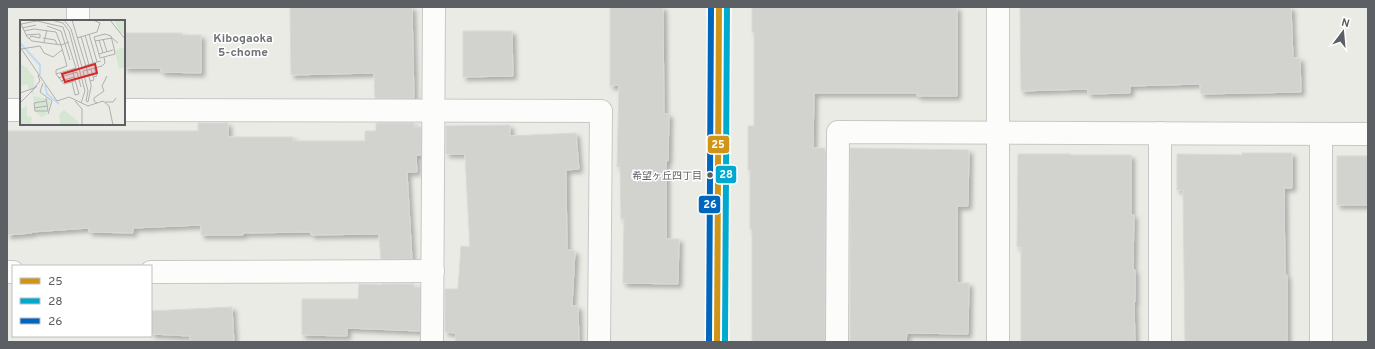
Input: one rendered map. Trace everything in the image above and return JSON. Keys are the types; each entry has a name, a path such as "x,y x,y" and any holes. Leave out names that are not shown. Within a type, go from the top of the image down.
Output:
{"street":[{"path":"78,7 78,20"},
{"path":"432,342 434,7"},
{"path":"717,342 719,7"},
{"path":"998,7 998,342"},
{"path":"7,110 20,110"},
{"path":"125,110 601,110 599,342"},
{"path":"837,342 838,132 1368,134"},
{"path":"1160,133 1160,342"},
{"path":"1321,134 1321,342"},
{"path":"152,272 432,271"}],"building":[{"path":"290,7 412,7 414,98 375,98 374,73 291,75"},
{"path":"610,7 663,7 664,114 669,114 668,161 666,161 666,239 679,239 678,284 623,283 624,219 621,219 620,167 617,167 619,85 610,86"},
{"path":"752,7 957,7 957,96 917,96 917,93 814,93 813,148 825,148 825,342 752,342 752,229 750,229 748,126 754,126 754,32 752,32"},
{"path":"1020,7 1291,7 1293,58 1300,58 1301,92 1201,94 1200,84 1130,86 1130,93 1088,94 1088,89 1021,91"},
{"path":"463,31 512,31 513,76 463,77"},
{"path":"125,33 182,33 182,35 201,35 201,73 161,72 161,68 125,68"},
{"path":"198,123 228,123 228,137 293,137 293,141 365,141 365,131 376,131 376,123 414,123 414,127 421,127 421,155 416,155 417,172 407,172 412,259 381,259 379,234 311,235 311,232 201,235 201,225 133,228 133,233 89,232 89,228 7,235 7,131 198,131"},
{"path":"510,125 510,136 576,133 579,169 566,170 567,250 575,251 572,306 578,306 579,342 455,342 456,333 445,332 445,289 458,289 461,246 470,247 465,154 446,154 446,126"},
{"path":"850,148 969,150 968,206 957,206 957,283 969,283 968,334 907,333 906,342 850,342"},
{"path":"1242,153 1292,153 1292,188 1284,188 1285,275 1287,275 1287,342 1185,342 1183,190 1177,190 1177,154 1242,155"},
{"path":"1018,154 1131,155 1131,215 1134,215 1133,270 1135,270 1135,342 1021,342 1021,247 1017,247"},
{"path":"1337,156 1368,156 1368,205 1337,205"},
{"path":"359,284 414,284 414,287 420,287 420,331 347,328 347,336 302,335 302,299 358,299"},
{"path":"232,307 234,342 190,342 190,336 152,334 152,311"}],"transit line":[{"name":"26","path":"709,342 711,7"},
{"name":"25","path":"717,342 719,7"},
{"name":"28","path":"725,342 727,7"}],"place":[{"name":"希望ヶ丘四丁目","path":"710,175"}],"district":[{"name":"Kibogaoka 5-chome","path":"243,45"}]}
